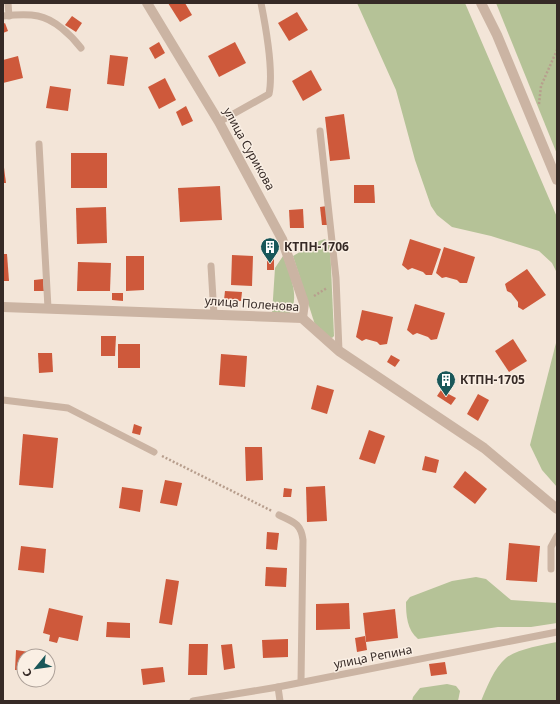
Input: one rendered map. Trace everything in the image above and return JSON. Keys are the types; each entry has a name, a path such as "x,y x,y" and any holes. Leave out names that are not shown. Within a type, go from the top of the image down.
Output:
{"street":[{"name":"улица Сурикова","path":"147,3 219,122 282,239 304,303 302,318"},
{"path":"481,3 503,49 557,180"},
{"name":"улица Поленова","path":"3,307 302,318 339,351 484,448 521,477 557,509"}],"lane":[{"path":"8,3 6,16 38,16 49,21 73,38 80,48"},
{"path":"219,122 269,94 271,85 268,45 261,3"},
{"path":"320,131 336,278 339,351"},
{"path":"39,144 48,308"},
{"path":"211,266 214,315"},
{"path":"3,400 68,408 154,452"},
{"path":"279,515 298,524 302,532 301,682"},
{"path":"551,569 551,547 557,536"},
{"name":"улица Репина","path":"193,701 278,687 557,632"},
{"path":"278,687 280,701"}],"path":[{"path":"538,107 541,86 557,50"},
{"path":"304,303 325,290 336,278"},
{"path":"154,452 279,515"}],"green space":[{"path":"357,3 465,3 557,217 557,273 552,263 539,251 491,236 452,227 437,215 431,206 415,160 396,90"},
{"path":"496,3 557,3 557,154"},
{"path":"325,239 330,245 334,336 332,338 317,331 293,256"},
{"path":"283,256 291,278 294,294 292,309 288,315 272,314 275,268"},
{"path":"557,339 557,487 542,470 530,445"},
{"path":"476,577 486,579 511,600 557,603 557,623 531,627 498,627 418,639 414,635 409,627 407,617 406,602 410,597 452,581"},
{"path":"557,642 557,701 481,701 494,672 506,658 523,650"},
{"path":"447,684 456,686 460,691 458,701 412,701 413,697 420,688"}],"building":[{"path":"168,3 185,3 192,15 180,22"},
{"path":"297,12 308,30 289,41 278,23"},
{"path":"72,16 82,23 76,32 65,25"},
{"path":"5,23 8,31 3,33 3,24"},
{"path":"159,42 165,53 155,59 149,48"},
{"path":"235,42 246,63 219,77 208,56"},
{"path":"110,55 128,57 124,86 107,84"},
{"path":"18,56 23,78 3,83 3,60"},
{"path":"311,70 322,90 303,101 292,81"},
{"path":"165,78 176,100 159,109 148,87"},
{"path":"50,86 71,89 68,111 46,108"},
{"path":"186,106 193,121 182,126 176,112"},
{"path":"344,114 350,159 330,161 325,117"},
{"path":"71,153 107,153 107,188 71,188"},
{"path":"3,160 6,183 3,183"},
{"path":"354,185 374,185 375,203 354,203"},
{"path":"220,186 222,220 180,222 178,188"},
{"path":"327,206 329,225 322,225 320,207"},
{"path":"106,207 107,243 77,244 76,208"},
{"path":"303,209 304,228 290,228 289,210"},
{"path":"410,239 441,249 432,275 426,275 423,272 412,268 408,270 402,265"},
{"path":"444,247 475,257 467,283 460,283 457,280 446,277 442,278 436,273"},
{"path":"3,254 7,254 9,281 3,281"},
{"path":"232,255 253,256 252,286 231,285"},
{"path":"126,256 144,256 144,290 126,291"},
{"name":"КТПН-1706","path":"267,257 274,257 274,270 267,270"},
{"path":"78,262 111,263 110,291 77,291"},
{"path":"527,269 546,295 523,310 518,307 518,302 511,293 507,291 505,284"},
{"path":"43,279 44,291 34,291 34,280"},
{"path":"225,291 242,292 241,301 224,300"},
{"path":"112,293 123,293 123,301 112,300"},
{"path":"415,304 445,313 437,339 431,340 428,337 417,333 413,335 407,330"},
{"path":"362,310 393,317 387,344 380,345 377,342 366,339 362,341 356,337"},
{"path":"101,336 116,336 115,356 101,356"},
{"path":"513,339 527,361 509,372 495,351"},
{"path":"118,344 140,344 140,368 118,368"},
{"path":"38,353 52,353 53,372 39,373"},
{"path":"221,354 247,356 245,387 219,385"},
{"path":"391,355 400,360 395,367 387,362"},
{"path":"317,385 334,390 327,414 311,409"},
{"name":"КТПН-1705","path":"441,390 456,398 451,405 437,396"},
{"path":"478,394 489,400 478,421 467,414"},
{"path":"134,424 142,427 140,435 132,433"},
{"path":"369,430 385,436 375,464 359,459"},
{"path":"23,434 58,438 53,488 19,485"},
{"path":"245,447 262,447 263,480 246,481"},
{"path":"425,456 439,460 436,473 422,470"},
{"path":"465,471 487,489 475,504 453,487"},
{"path":"165,480 182,483 177,506 160,503"},
{"path":"325,486 327,521 307,522 306,487"},
{"path":"122,487 143,490 140,512 119,508"},
{"path":"284,488 292,489 291,497 283,497"},
{"path":"267,532 279,533 277,550 266,549"},
{"path":"509,543 540,546 537,582 506,580"},
{"path":"21,546 46,549 44,573 18,570"},
{"path":"266,567 287,568 286,587 265,586"},
{"path":"166,579 179,581 172,625 159,623"},
{"path":"349,603 350,629 316,630 316,604"},
{"path":"49,608 83,616 78,641 59,637 57,643 49,641 50,635 43,633"},
{"path":"395,609 398,638 366,642 363,613"},
{"path":"107,622 130,623 130,638 106,637"},
{"path":"365,636 367,650 357,652 355,638"},
{"path":"288,639 288,657 263,658 262,640"},
{"path":"189,644 208,644 207,675 188,675"},
{"path":"232,644 235,668 224,670 221,645"},
{"path":"445,662 447,674 431,676 429,664"},
{"path":"163,667 165,682 143,685 141,669"}],"place":[{"name":"КТПН-1706","path":"270,264"},
{"name":"КТПН-1705","path":"446,397"}]}
